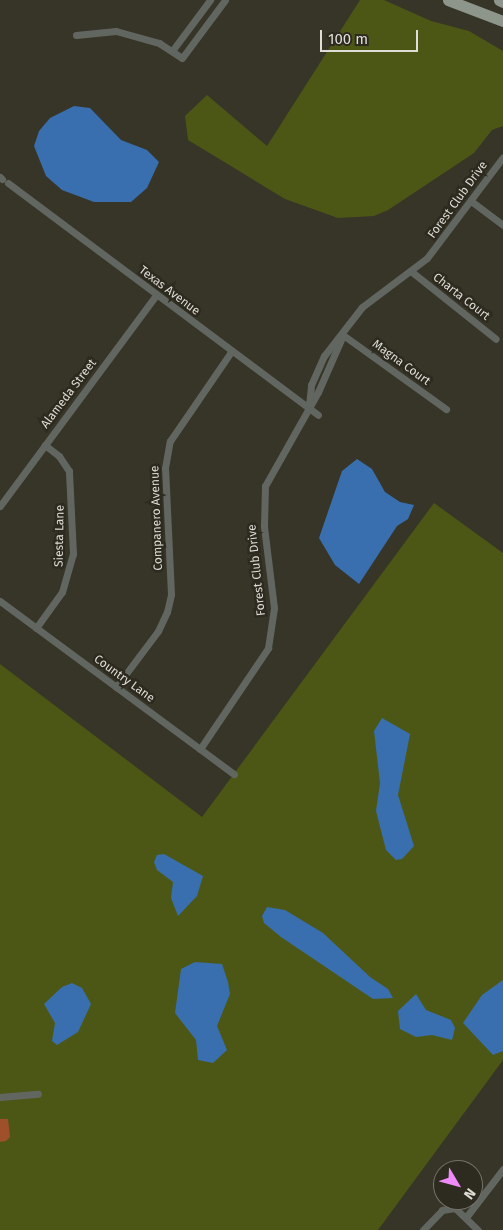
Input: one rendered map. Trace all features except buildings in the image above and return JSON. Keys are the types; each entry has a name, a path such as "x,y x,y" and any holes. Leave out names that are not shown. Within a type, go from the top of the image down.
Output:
{"main road":[{"path":"448,0 503,21"},
{"path":"461,0 503,15"},
{"path":"498,0 503,2"}],"street":[{"path":"172,50 210,0"},
{"path":"76,35 116,31 172,50 182,58 226,0"},
{"name":"Forest Club Drive","path":"200,749 268,648 274,608 264,526 265,486 308,408 343,335 362,307 412,272 442,242 503,157"},
{"name":"Texas Avenue","path":"8,184 318,415"},
{"path":"471,202 503,225"},
{"name":"Charta Court","path":"412,272 496,339"},
{"name":"Alameda Street","path":"0,506 156,295"},
{"name":"Magna Court","path":"343,335 446,410"},
{"name":"Companero Avenue","path":"116,687 158,631 167,612 171,594 165,468 170,441 231,352"},
{"name":"Siesta Lane","path":"36,628 62,592 73,554 69,471 60,456 45,445"},
{"name":"Country Lane","path":"0,601 234,774"},
{"path":"0,1097 38,1094"},
{"path":"468,1216 503,1169"},
{"path":"423,1230 448,1208 468,1216 478,1230"}],"green space":[{"path":"360,0 384,0 431,21 469,31 503,51 503,126 492,130 474,153 388,210 374,216 338,218 285,199 188,140 185,116 207,95 267,146"},
{"path":"434,503 503,553 503,1060 378,1230 0,1230 0,664 202,817"}],"water":[{"path":"74,106 90,108 121,140 147,150 159,162 147,188 131,202 94,202 62,190 46,176 34,146 39,131 50,118"},
{"path":"357,459 372,469 385,492 400,502 414,505 408,519 397,526 359,584 335,565 319,538 342,471"},
{"path":"382,718 410,734 398,795 414,846 402,859 396,860 386,850 376,811 380,783 374,731"},
{"path":"164,854 203,876 197,896 178,916 171,898 173,882 157,870 154,862 157,855"},
{"path":"267,907 285,910 323,933 370,977 388,989 393,998 373,999 281,937 264,923 262,916"},
{"path":"195,962 222,964 228,982 230,994 217,1026 227,1050 213,1063 198,1060 196,1040 175,1013 181,969"},
{"path":"503,980 503,1051 493,1055 463,1023 482,995"},
{"path":"72,983 82,988 91,1004 78,1032 57,1045 52,1041 55,1023 44,1004 62,987"},
{"path":"416,994 426,1010 451,1020 455,1028 452,1040 432,1035 416,1037 400,1029 398,1011"}]}
